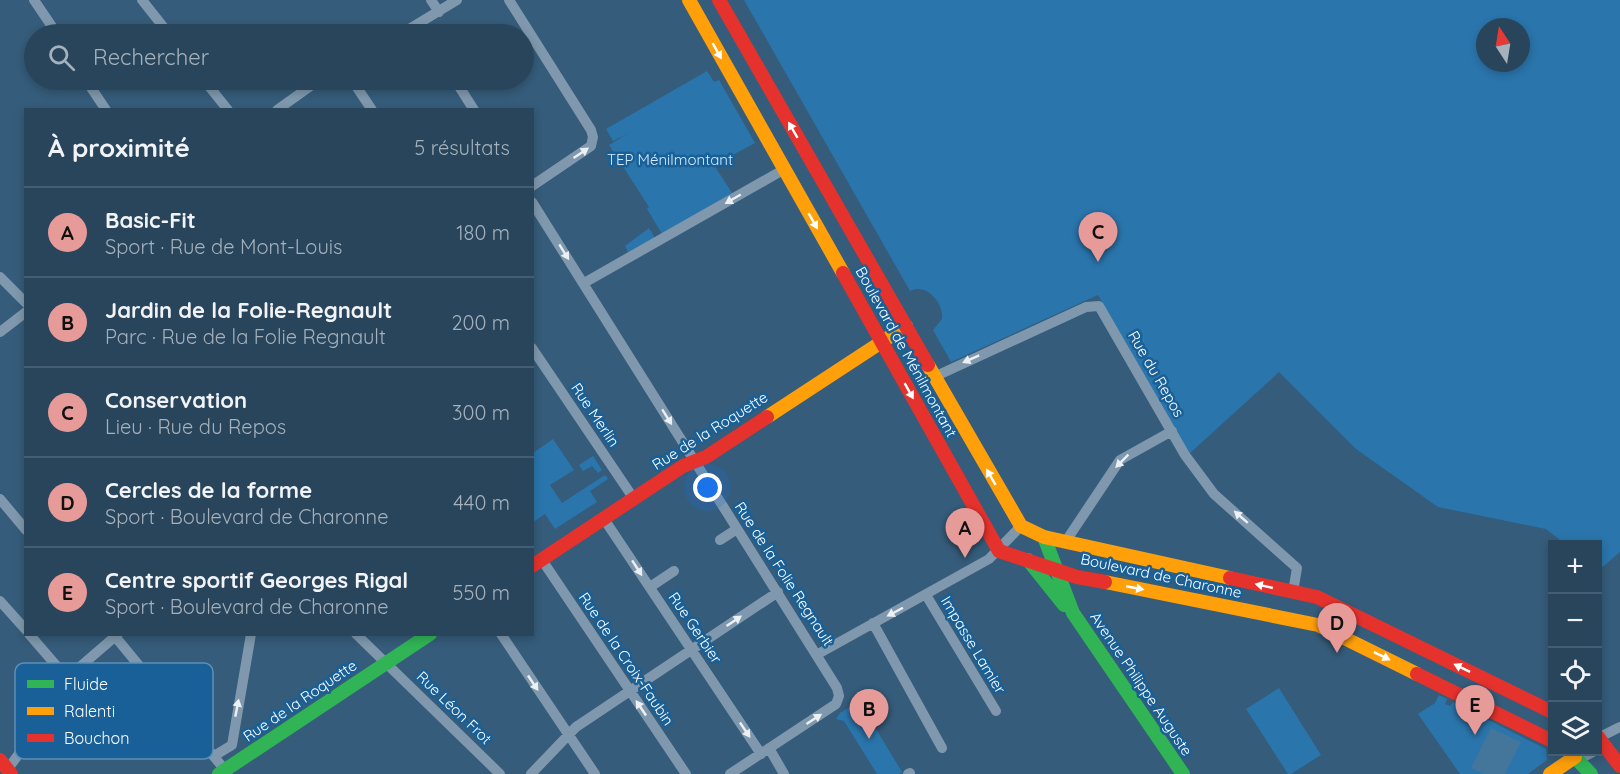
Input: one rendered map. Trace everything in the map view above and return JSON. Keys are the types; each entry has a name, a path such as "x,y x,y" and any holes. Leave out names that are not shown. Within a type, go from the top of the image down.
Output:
{"main road":[{"name":"Boulevard de Ménilmontant","path":"688,0 999,551"},
{"name":"Boulevard de Ménilmontant","path":"719,0 934,377 1022,526"},
{"path":"783,170 808,156"},
{"name":"Rue de la Roquette","path":"537,563 634,499 695,461 706,457 881,340 906,326"},
{"name":"Boulevard de Charonne","path":"1022,526 1044,537 1328,601 1548,710"},
{"name":"Avenue Philippe Auguste","path":"1044,537 1073,613 1183,774"},
{"name":"Boulevard de Charonne","path":"999,551 1054,567 1077,577 1318,625 1548,739"},
{"name":"Avenue Philippe Auguste","path":"1028,560 1059,600 1073,613"},
{"path":"1318,625 1328,601"},
{"name":"Rue de la Roquette","path":"222,772 427,636"},
{"path":"1602,745 1620,766"},
{"path":"1550,774 1570,756"},
{"path":"1576,756 1591,774"}],"street":[{"path":"34,0 50,24"},
{"path":"142,0 161,24"},
{"path":"431,0 438,12"},
{"path":"422,23 457,0"},
{"path":"509,0 524,24"},
{"path":"534,40 593,134 591,146 534,185"},
{"path":"93,90 105,108"},
{"path":"212,90 226,108"},
{"path":"280,108 305,90"},
{"path":"359,90 371,108"},
{"path":"461,90 473,108"},
{"path":"584,283 783,170"},
{"name":"Rue de la Folie Regnault","path":"534,205 818,654 837,688 839,696 836,704 730,774"},
{"path":"0,277 24,301"},
{"name":"Rue du Repos","path":"934,377 1096,305 1102,308 1185,455 1214,494 1297,568 1293,592"},
{"path":"0,332 24,314"},
{"name":"Rue Merlin","path":"534,351 634,499"},
{"path":"1066,542 1120,460 1172,431"},
{"path":"0,499 24,528"},
{"name":"Rue Gerbier","path":"604,519 691,650 784,774"},
{"path":"818,654 926,595 999,551 1022,526"},
{"path":"720,540 737,529"},
{"name":"Rue de la Croix-Faubin","path":"537,563 686,774"},
{"path":"650,587 674,571"},
{"path":"531,774 567,735 778,592"},
{"name":"Impasse Lamier","path":"926,595 996,711"},
{"path":"0,601 24,628"},
{"path":"873,624 942,748"},
{"path":"31,636 54,663"},
{"path":"84,663 114,636"},
{"path":"116,636 138,663"},
{"path":"242,759 232,745 251,636"},
{"name":"Rue Léon Frot","path":"358,636 500,774"},
{"path":"502,636 594,774"},
{"path":"1602,738 1620,727"},
{"path":"222,772 214,756 232,745"}],"green space":[{"path":"744,0 1620,0 1620,552 1602,568 1602,540 1560,540 1546,529 1438,507 1356,449 1279,372 1189,454 1098,295 951,362 933,330 942,319 940,307 928,292 916,289 910,291"},
{"name":"TEP Ménilmontant","path":"707,71 714,82 719,80 755,143 714,165 732,193 662,234 647,209 649,207 609,145 627,134 613,141 606,129"},
{"path":"649,228 655,238 628,252 625,246"},
{"path":"553,439 574,470 550,485 562,503 605,475 608,479 590,491 597,502 555,529 545,514 534,522 534,452"},
{"path":"593,456 602,470 598,473 592,466 583,471 579,465"},
{"path":"1279,688 1321,755 1291,774 1288,774 1246,709"},
{"path":"1439,695 1447,699 1445,704 1450,706 1453,702 1546,749 1547,760 1528,774 1460,774 1418,714 1435,703"},
{"path":"859,701 902,772 899,774 877,774 844,721 836,719 840,713"}],"shaded area":[{"path":"1491,728 1521,742 1505,774 1484,774 1471,768"}],"traffic: fast":[{"path":"1044,537 1073,613 1183,774"},
{"path":"1028,560 1064,605"},
{"path":"219,774 427,636"},
{"path":"1574,756 1591,774"}],"traffic: slow":[{"path":"689,0 843,273"},
{"path":"767,417 906,326"},
{"path":"928,365 1021,526 1044,537 1230,578"},
{"path":"1105,582 1318,625 1417,674"},
{"path":"1550,774 1575,757"}],"traffic: jam":[{"path":"719,0 928,365"},
{"path":"843,273 999,551 1077,577 1105,582"},
{"path":"534,565 683,466 706,457 767,417"},
{"path":"1230,578 1317,597 1548,710"},
{"path":"1417,674 1548,739"},
{"path":"1602,742 1620,766"},
{"path":"0,760 11,774"}],"place":[{"name":"Conservation","path":"1098,262"},
{"name":"Basic-Fit","path":"965,558"},
{"name":"Cercles de la forme","path":"1337,653"},
{"name":"Centre sportif Georges Rigal","path":"1475,735"},
{"name":"Jardin de la Folie-Regnault","path":"869,739"}]}
